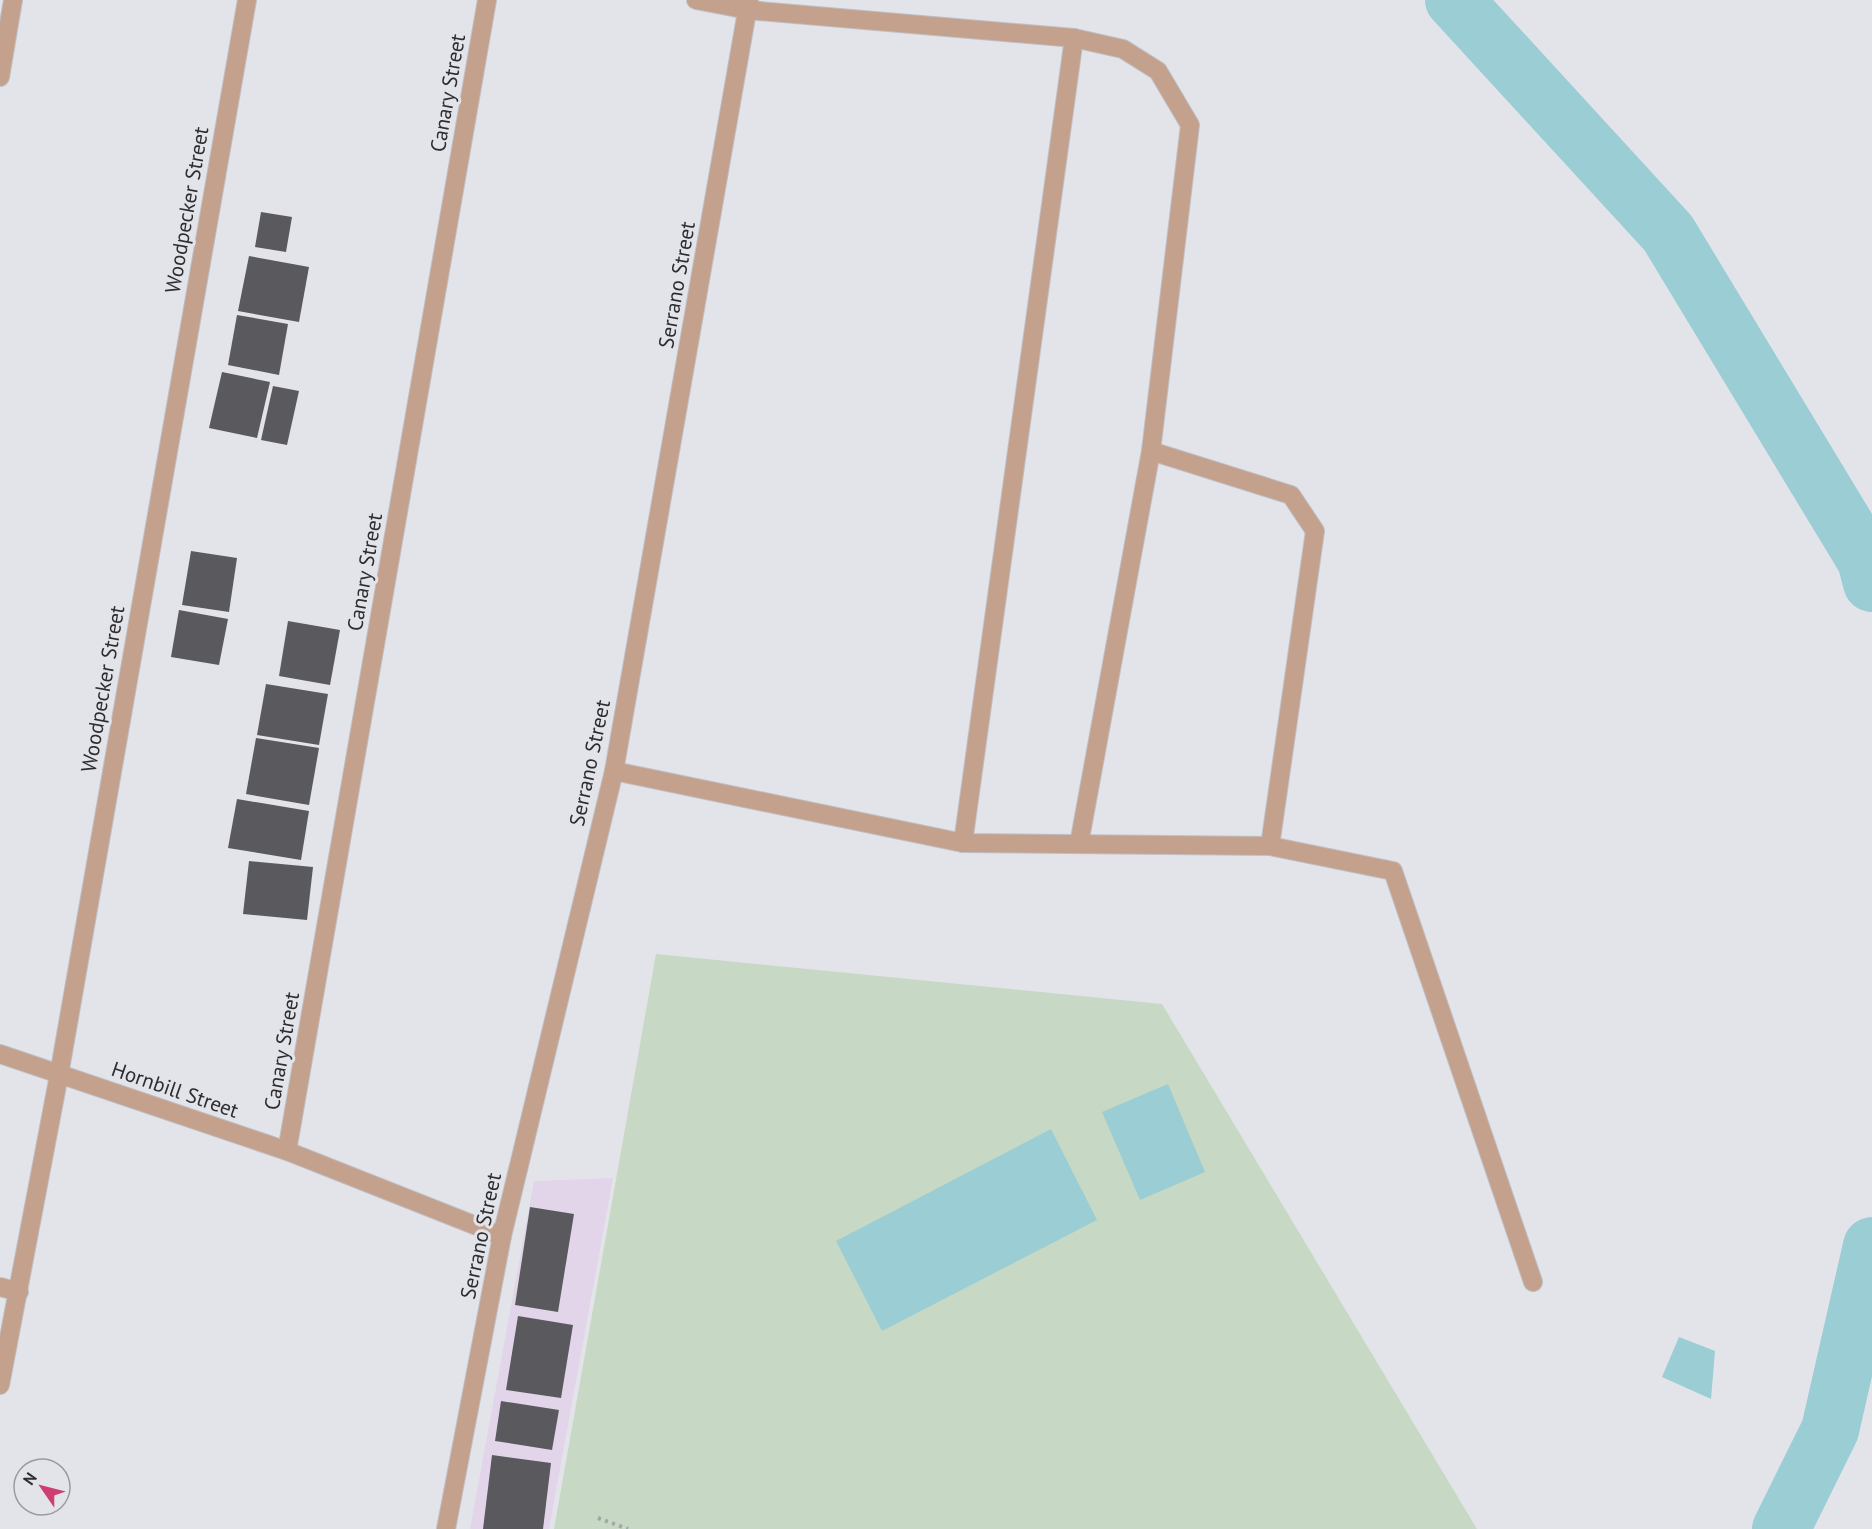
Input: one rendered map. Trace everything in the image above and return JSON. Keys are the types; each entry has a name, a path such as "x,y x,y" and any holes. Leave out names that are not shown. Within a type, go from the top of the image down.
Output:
{"street":[{"path":"0,78 13,0"},
{"name":"Woodpecker Street","path":"0,1385 59,1075 246,0"},
{"name":"Canary Street","path":"287,1151 487,0"},
{"path":"696,0 1074,38 1123,49 1158,71 1190,124 1151,451 1079,844"},
{"name":"Serrano Street","path":"446,1529 502,1236 614,771 749,5"},
{"path":"963,843 1074,38"},
{"path":"1151,451 1291,495 1315,531 1270,846"},
{"path":"614,771 963,843 1270,846 1393,871 1533,1282"},
{"name":"Hornbill Street","path":"0,1054 287,1151 502,1236"},
{"path":"0,1287 19,1292"}],"path":[{"path":"598,1518 628,1529"}],"shaded area":[{"path":"613,1178 549,1529 470,1529 534,1181"}],"green space":[{"path":"656,954 1162,1004 1477,1529 554,1529"}],"water":[{"path":"1168,1084 1205,1172 1140,1200 1102,1112"},
{"path":"1051,1129 1097,1220 882,1331 836,1241"},
{"path":"1679,1337 1715,1351 1711,1399 1662,1377"}],"building":[{"path":"261,212 292,217 286,252 255,247"},
{"path":"249,256 309,267 299,322 238,311"},
{"path":"237,315 288,324 279,375 228,365"},
{"path":"222,372 270,382 257,438 209,428"},
{"path":"273,386 299,391 287,445 261,440"},
{"path":"191,551 237,558 229,612 182,605"},
{"path":"179,610 228,619 219,665 171,657"},
{"path":"288,621 340,630 330,685 279,676"},
{"path":"266,684 328,694 319,745 257,735"},
{"path":"256,738 319,748 309,805 246,794"},
{"path":"237,799 309,811 301,860 228,848"},
{"path":"249,861 313,867 307,920 243,914"},
{"path":"530,1207 574,1214 558,1312 515,1305"},
{"path":"518,1316 573,1325 561,1398 506,1390"},
{"path":"501,1401 559,1410 552,1450 495,1441"},
{"path":"492,1455 551,1463 543,1529 483,1529"}],"waterway":[{"path":"1454,0 1668,233 1866,560 1872,583"},
{"path":"1781,1529 1830,1430 1872,1246"}]}
